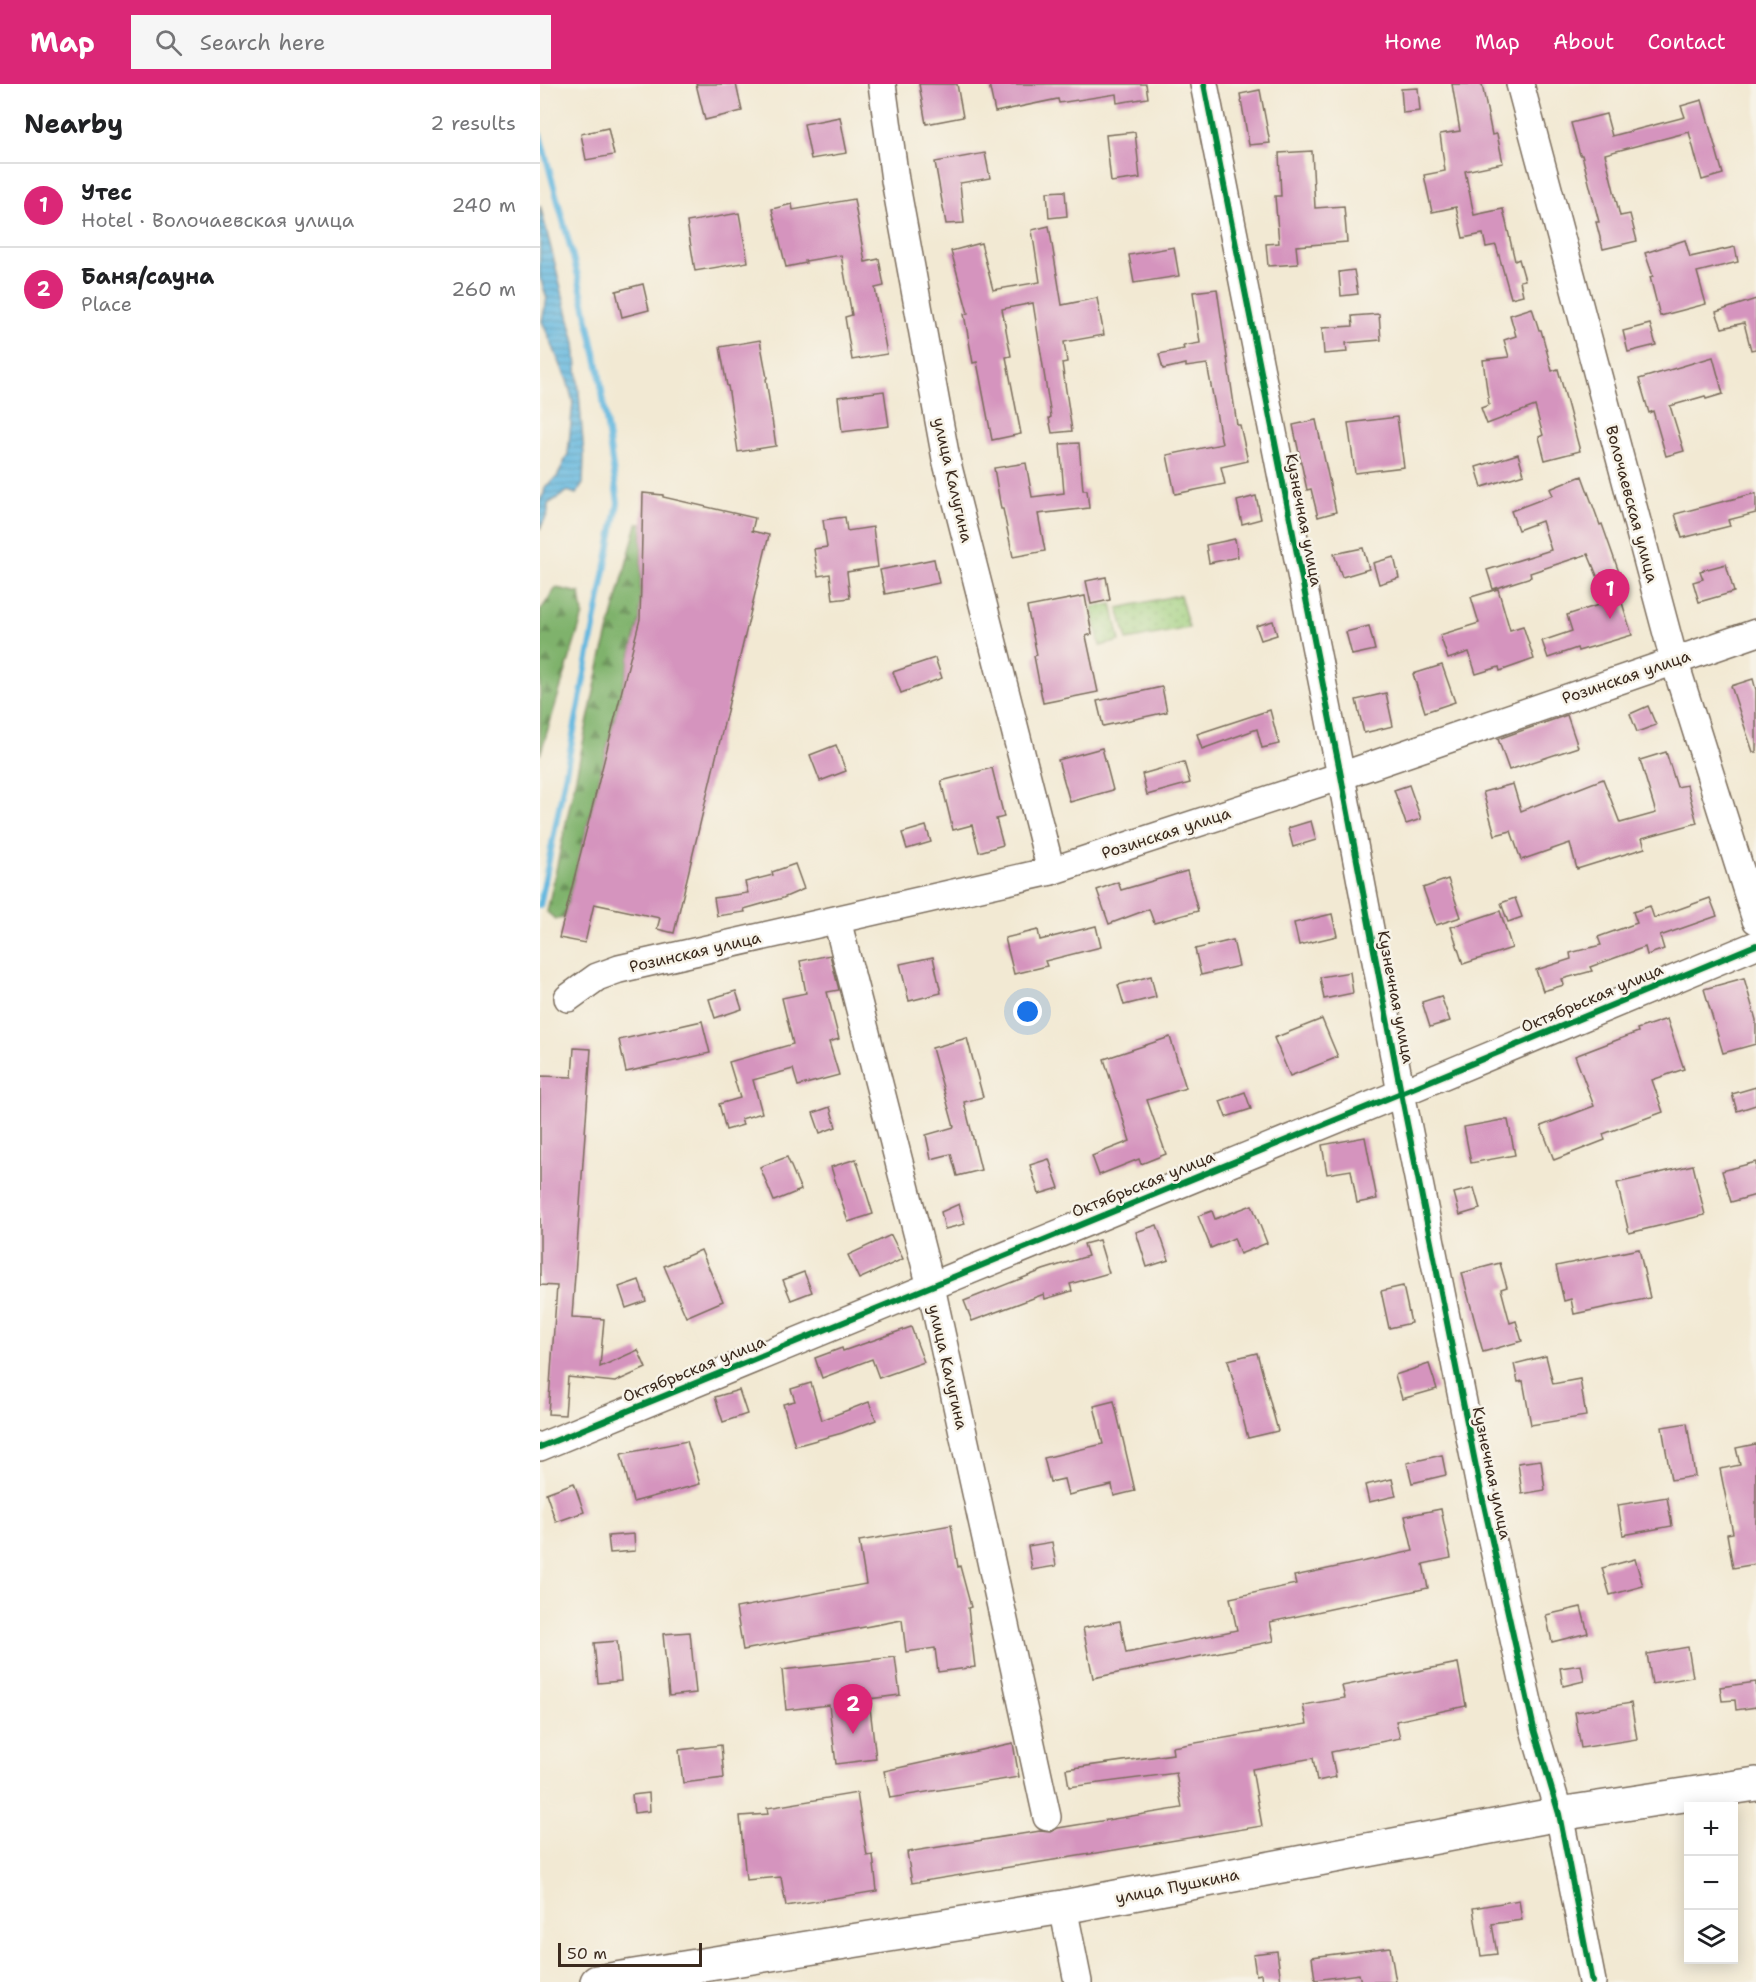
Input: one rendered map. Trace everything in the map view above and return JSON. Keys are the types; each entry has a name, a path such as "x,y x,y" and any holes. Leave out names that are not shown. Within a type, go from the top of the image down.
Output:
{"main road":[{"name":"улица Пушкина","path":"597,1982 1063,1907 1559,1814 1756,1784"}],"street":[{"name":"улица Калугина","path":"882,84 895,180 946,459 1051,871"},
{"name":"Кузнечная улица","path":"1203,84 1480,1487 1533,1729 1559,1814 1592,1982"},
{"name":"Волочаевская улица","path":"1520,84 1674,660 1756,920"},
{"name":"Розинская улица","path":"568,998 597,977 619,969 1051,871 1341,776 1756,633"},
{"name":"улица Калугина","path":"837,920 930,1287 1047,1817"},
{"name":"Октябрьская улица","path":"540,1447 1756,945"},
{"path":"1063,1907 1078,1982"}],"green space":[{"path":"637,524 642,524 640,619 564,918 555,919 547,912 601,659"},
{"path":"556,588 580,593 583,615 540,755 540,611"},
{"path":"1180,595 1189,628 1127,640 1118,608"},
{"path":"1112,604 1120,641 1100,646 1092,607"}],"water":[{"path":"540,205 575,343 584,455 583,484 576,494 568,491 548,504 548,513 540,529 540,500 545,487 557,477 568,454 573,402 567,380 542,321 547,298 540,277"}],"building":[{"path":"696,84 736,84 742,111 705,120"},
{"path":"919,84 957,84 963,117 926,124"},
{"path":"989,84 1146,84 1148,98 1117,103 1116,94 1059,103 1058,99 995,112"},
{"path":"1452,84 1482,84 1492,135 1497,134 1503,163 1465,171 1474,215 1503,209 1515,261 1519,259 1525,280 1520,281 1523,295 1511,298 1496,245 1486,247 1483,234 1463,238 1456,207 1432,212 1424,175 1445,171 1440,134 1460,131"},
{"path":"1418,88 1420,111 1403,113 1401,89"},
{"path":"1260,90 1270,143 1249,145 1240,94"},
{"path":"1702,100 1723,174 1702,180 1689,132 1605,154 1620,216 1630,214 1637,241 1603,249 1596,222 1599,222 1582,155 1580,155 1571,123 1606,114 1612,136 1685,117 1681,106"},
{"path":"840,117 847,153 811,159 804,124"},
{"path":"608,128 614,155 586,160 581,134"},
{"path":"1135,132 1140,178 1111,182 1106,135"},
{"path":"1312,151 1315,208 1344,206 1347,242 1296,246 1298,264 1268,266 1266,244 1279,243 1275,196 1281,196 1279,153"},
{"path":"985,153 990,178 960,183 964,223 946,224 935,162"},
{"path":"1065,191 1067,216 1049,218 1047,192"},
{"path":"854,199 865,262 879,259 884,286 875,288 887,354 852,360 845,317 852,315 841,255 805,261 806,263 786,267 772,209 792,204 793,210"},
{"path":"739,213 748,262 695,271 687,222"},
{"path":"1049,226 1062,305 1097,298 1104,335 1064,342 1067,362 1062,363 1072,431 1052,433 1033,303 1002,309 1011,356 1006,357 1021,434 992,440 977,362 973,363 964,314 968,313 951,251 981,243 993,290 1040,282 1032,230"},
{"path":"1685,240 1690,257 1735,247 1738,262 1697,272 1706,304 1660,316 1650,277 1653,276 1645,253"},
{"path":"1174,247 1179,276 1134,283 1129,255"},
{"path":"1354,270 1358,294 1341,296 1339,272"},
{"path":"643,284 649,310 622,317 616,291"},
{"path":"1217,289 1237,425 1240,425 1248,461 1221,467 1225,484 1175,494 1167,455 1222,444 1207,364 1186,367 1186,364 1163,369 1159,354 1200,343 1193,292"},
{"path":"1756,299 1756,349 1751,350 1744,323 1722,328 1716,312"},
{"path":"1532,308 1539,330 1541,330 1552,371 1558,369 1580,451 1545,460 1539,437 1543,435 1535,406 1487,424 1481,408 1489,405 1483,360 1509,357 1504,340 1516,336 1510,315"},
{"path":"1379,314 1381,340 1346,343 1347,352 1324,354 1322,328 1353,326 1352,316"},
{"path":"1650,324 1656,345 1628,352 1623,331"},
{"path":"760,340 776,446 738,452 720,347"},
{"path":"1713,357 1723,394 1706,399 1705,396 1670,406 1684,451 1666,456 1653,411 1649,413 1639,379"},
{"path":"884,391 889,426 842,432 838,397"},
{"path":"1397,417 1404,467 1355,473 1348,423"},
{"path":"1316,420 1336,512 1318,517 1311,489 1307,490 1293,425"},
{"path":"1079,443 1083,490 1087,490 1089,508 1038,514 1045,551 1013,557 994,468 1026,463 1032,497 1064,493 1060,444"},
{"path":"1518,454 1524,474 1482,487 1476,467"},
{"path":"1582,476 1621,578 1615,580 1632,635 1578,651 1577,648 1548,658 1542,641 1572,631 1567,615 1608,602 1588,554 1530,573 1531,577 1493,589 1487,570 1551,550 1542,521 1518,530 1511,511 1553,495 1550,489"},
{"path":"643,493 663,495 663,497 755,518 752,531 769,535 674,933 657,929 660,918 594,904 585,943 559,938 640,619"},
{"path":"1756,493 1756,513 1728,520 1730,526 1682,538 1675,514"},
{"path":"1256,496 1261,519 1242,524 1237,501"},
{"path":"845,517 847,531 873,527 878,567 847,572 850,598 833,600 830,574 818,576 814,549 827,547 823,520"},
{"path":"1235,539 1238,557 1209,563 1206,545"},
{"path":"1363,548 1369,569 1342,577 1334,554"},
{"path":"1394,557 1399,578 1379,584 1373,563"},
{"path":"934,559 939,583 885,594 880,570"},
{"path":"1726,564 1734,592 1699,602 1693,582 1703,579 1700,571"},
{"path":"1106,577 1110,600 1091,604 1086,581"},
{"path":"1498,589 1510,630 1523,626 1534,659 1500,671 1499,667 1476,674 1469,652 1448,659 1440,635 1479,623 1471,597"},
{"path":"1085,596 1092,634 1086,636 1098,692 1043,703 1034,656 1037,655 1027,607"},
{"path":"1273,621 1277,635 1261,640 1256,626"},
{"path":"1369,626 1375,650 1352,655 1346,632"},
{"path":"935,658 942,678 901,693 893,672"},
{"path":"1442,665 1455,702 1425,712 1413,674"},
{"path":"1753,679 1756,690 1756,752 1753,752 1731,686"},
{"path":"1162,687 1167,712 1103,726 1097,701"},
{"path":"1386,693 1393,726 1364,733 1356,700"},
{"path":"1648,706 1656,725 1637,732 1630,714"},
{"path":"1270,710 1279,744 1262,748 1257,729 1202,749 1197,734"},
{"path":"1567,715 1578,747 1509,770 1498,739"},
{"path":"836,745 846,771 820,781 810,755"},
{"path":"1102,748 1113,790 1070,802 1058,760"},
{"path":"1666,752 1677,787 1687,785 1697,823 1642,838 1645,848 1577,869 1570,843 1521,860 1511,831 1495,835 1483,792 1513,784 1521,811 1603,779 1620,823 1656,813 1640,760"},
{"path":"1184,762 1190,783 1147,795 1142,774"},
{"path":"992,768 1004,817 996,819 1003,845 979,852 972,825 953,830 941,781"},
{"path":"1409,785 1421,819 1406,824 1394,790"},
{"path":"1311,821 1316,840 1293,847 1288,828"},
{"path":"926,826 931,842 907,849 902,833"},
{"path":"795,864 804,889 783,898 744,909 745,912 717,916 714,898 748,893 745,882 773,875 772,872"},
{"path":"1187,871 1198,911 1154,923 1149,909 1109,924 1097,890 1118,882 1121,890"},
{"path":"1448,879 1461,917 1436,925 1423,888"},
{"path":"1515,898 1522,917 1508,922 1501,903"},
{"path":"1710,898 1717,916 1660,936 1664,949 1647,955 1645,947 1590,967 1592,971 1562,979 1564,985 1543,991 1536,970 1571,959 1570,953 1601,945 1598,937 1637,923 1633,912 1650,906 1654,918"},
{"path":"1500,911 1512,948 1463,964 1451,927"},
{"path":"1332,914 1337,936 1299,945 1294,923"},
{"path":"1096,926 1101,947 1045,961 1047,966 1014,974 1005,938 1038,930 1040,940"},
{"path":"1233,940 1239,966 1201,975 1195,949"},
{"path":"830,955 839,990 827,992 839,1039 829,1042 839,1075 798,1086 793,1069 753,1080 762,1113 741,1119 743,1125 726,1130 719,1104 740,1098 729,1062 793,1044 782,998 806,993 800,961"},
{"path":"933,957 941,993 909,1001 900,964"},
{"path":"1350,972 1353,993 1324,999 1320,977"},
{"path":"1151,976 1156,997 1124,1005 1118,985"},
{"path":"1744,978 1756,1020 1756,1044 1723,1053 1704,989"},
{"path":"736,991 742,1009 715,1018 709,999"},
{"path":"1441,996 1450,1021 1430,1027 1422,1002"},
{"path":"1322,1019 1338,1057 1290,1076 1274,1038"},
{"path":"1667,1019 1684,1069 1652,1080 1663,1112 1603,1134 1605,1140 1554,1160 1541,1126 1594,1106 1575,1056 1638,1032 1637,1029"},
{"path":"702,1021 710,1053 626,1072 619,1040"},
{"path":"1170,1037 1186,1088 1147,1100 1166,1154 1141,1164 1139,1159 1099,1175 1092,1156 1130,1141 1104,1059"},
{"path":"967,1038 983,1097 964,1102 981,1170 957,1176 951,1154 931,1159 926,1135 954,1127 932,1048"},
{"path":"574,1048 591,1049 572,1317 604,1319 600,1367 638,1350 646,1368 615,1382 568,1377 565,1415 548,1414 557,1286 540,1285 540,1076 572,1077"},
{"path":"1756,1087 1756,1105 1737,1111 1732,1094"},
{"path":"1245,1092 1251,1109 1226,1117 1220,1101"},
{"path":"830,1107 836,1127 820,1133 813,1113"},
{"path":"1508,1120 1515,1155 1471,1163 1464,1127"},
{"path":"1365,1137 1377,1199 1357,1203 1351,1170 1327,1174 1322,1145"},
{"path":"787,1157 801,1190 774,1201 760,1167"},
{"path":"856,1159 873,1214 848,1222 831,1167"},
{"path":"1049,1159 1059,1188 1039,1194 1030,1165"},
{"path":"1756,1162 1756,1195 1731,1202 1722,1171"},
{"path":"1693,1165 1705,1215 1629,1233 1617,1183"},
{"path":"1474,1188 1480,1209 1460,1215 1454,1193"},
{"path":"959,1204 965,1224 945,1229 941,1212"},
{"path":"1252,1205 1267,1243 1240,1254 1234,1238 1211,1248 1198,1216 1212,1211 1215,1219"},
{"path":"1157,1225 1169,1260 1147,1267 1136,1232"},
{"path":"891,1235 903,1259 859,1279 848,1255"},
{"path":"1099,1240 1109,1273 1070,1284 1072,1291 1045,1299 1044,1294 972,1321 964,1301 1043,1270 1088,1256 1084,1244"},
{"path":"1639,1249 1650,1298 1574,1314 1571,1299 1564,1301 1556,1266"},
{"path":"701,1250 723,1301 686,1317 664,1266"},
{"path":"1500,1263 1507,1287 1501,1289 1510,1323 1516,1321 1522,1341 1483,1352 1462,1273"},
{"path":"804,1272 812,1292 791,1300 783,1280"},
{"path":"639,1280 646,1301 626,1308 619,1287"},
{"path":"1403,1286 1411,1323 1389,1328 1381,1291"},
{"path":"911,1327 924,1362 879,1378 872,1359 822,1378 815,1358 842,1348 843,1351"},
{"path":"1257,1353 1278,1431 1248,1438 1228,1360"},
{"path":"1546,1356 1553,1384 1580,1379 1586,1416 1531,1425 1523,1381 1518,1382 1514,1364"},
{"path":"1429,1364 1437,1389 1402,1399 1395,1375"},
{"path":"811,1383 822,1420 869,1402 876,1420 842,1433 795,1446 783,1404 795,1401 791,1389"},
{"path":"739,1390 747,1414 723,1422 715,1397"},
{"path":"1114,1401 1135,1491 1114,1496 1112,1485 1068,1495 1064,1479 1050,1482 1044,1458 1103,1444 1094,1406"},
{"path":"1687,1423 1695,1476 1671,1480 1662,1427"},
{"path":"687,1441 700,1484 633,1502 621,1454"},
{"path":"1756,1444 1756,1564 1733,1568 1727,1534 1733,1533 1720,1469 1740,1465 1736,1448"},
{"path":"1442,1455 1446,1475 1412,1483 1407,1463"},
{"path":"1541,1460 1545,1490 1522,1494 1518,1463"},
{"path":"1392,1479 1396,1496 1369,1502 1365,1485"},
{"path":"574,1483 584,1512 556,1522 546,1493"},
{"path":"1667,1497 1672,1526 1623,1535 1618,1505"},
{"path":"1441,1509 1451,1558 1423,1564 1428,1588 1270,1622 1274,1641 1093,1678 1083,1628 1120,1621 1126,1653 1237,1630 1230,1598 1296,1584 1294,1576 1413,1551 1405,1516"},
{"path":"951,1525 958,1567 960,1566 971,1607 968,1608 975,1667 938,1672 935,1648 906,1652 902,1620 743,1650 736,1608 866,1584 859,1541"},
{"path":"634,1534 635,1551 610,1553 608,1536"},
{"path":"1052,1542 1056,1566 1032,1570 1028,1546"},
{"path":"1635,1559 1643,1586 1610,1595 1602,1568"},
{"path":"1581,1607 1588,1633 1552,1642 1546,1615"},
{"path":"690,1632 696,1693 669,1696 663,1634"},
{"path":"617,1641 621,1681 598,1683 594,1643"},
{"path":"1688,1647 1693,1677 1652,1684 1647,1654"},
{"path":"895,1657 900,1695 869,1699 876,1759 836,1764 829,1705 786,1710 782,1670"},
{"path":"1458,1663 1466,1706 1396,1721 1400,1738 1331,1752 1336,1777 1317,1781 1313,1758 1252,1769 1262,1826 912,1883 907,1852 1040,1831 1050,1832 1058,1828 1182,1808 1176,1773 1069,1787 1066,1769 1173,1754 1172,1747 1307,1724 1303,1705 1345,1698 1342,1686"},
{"path":"1581,1665 1584,1681 1563,1686 1560,1668"},
{"path":"1756,1682 1756,1707 1736,1710 1735,1700 1722,1701 1720,1687"},
{"path":"1631,1703 1637,1739 1581,1748 1575,1712"},
{"path":"1013,1743 1019,1777 890,1798 884,1771"},
{"path":"721,1745 724,1778 683,1783 679,1750"},
{"path":"649,1793 650,1811 634,1813 632,1795"},
{"path":"857,1793 867,1856 873,1855 877,1891 786,1906 781,1877 746,1880 740,1816 768,1814 767,1808"},
{"path":"1519,1900 1522,1920 1492,1924 1497,1954 1481,1956 1473,1908"},
{"path":"1390,1947 1396,1982 1361,1982 1359,1974 1315,1980 1312,1957"},
{"path":"1277,1951 1281,1982 1262,1982 1261,1974 1256,1975 1253,1954"}],"waterway":[{"path":"540,135 578,276 599,371 618,503 540,906"}],"cycle path":[{"path":"1204,84 1480,1487 1534,1729 1559,1814 1592,1982"},
{"path":"540,1447 1756,945"}],"place":[{"name":"Утес","path":"1610,619"},
{"name":"Баня/сауна","path":"853,1734"}]}
